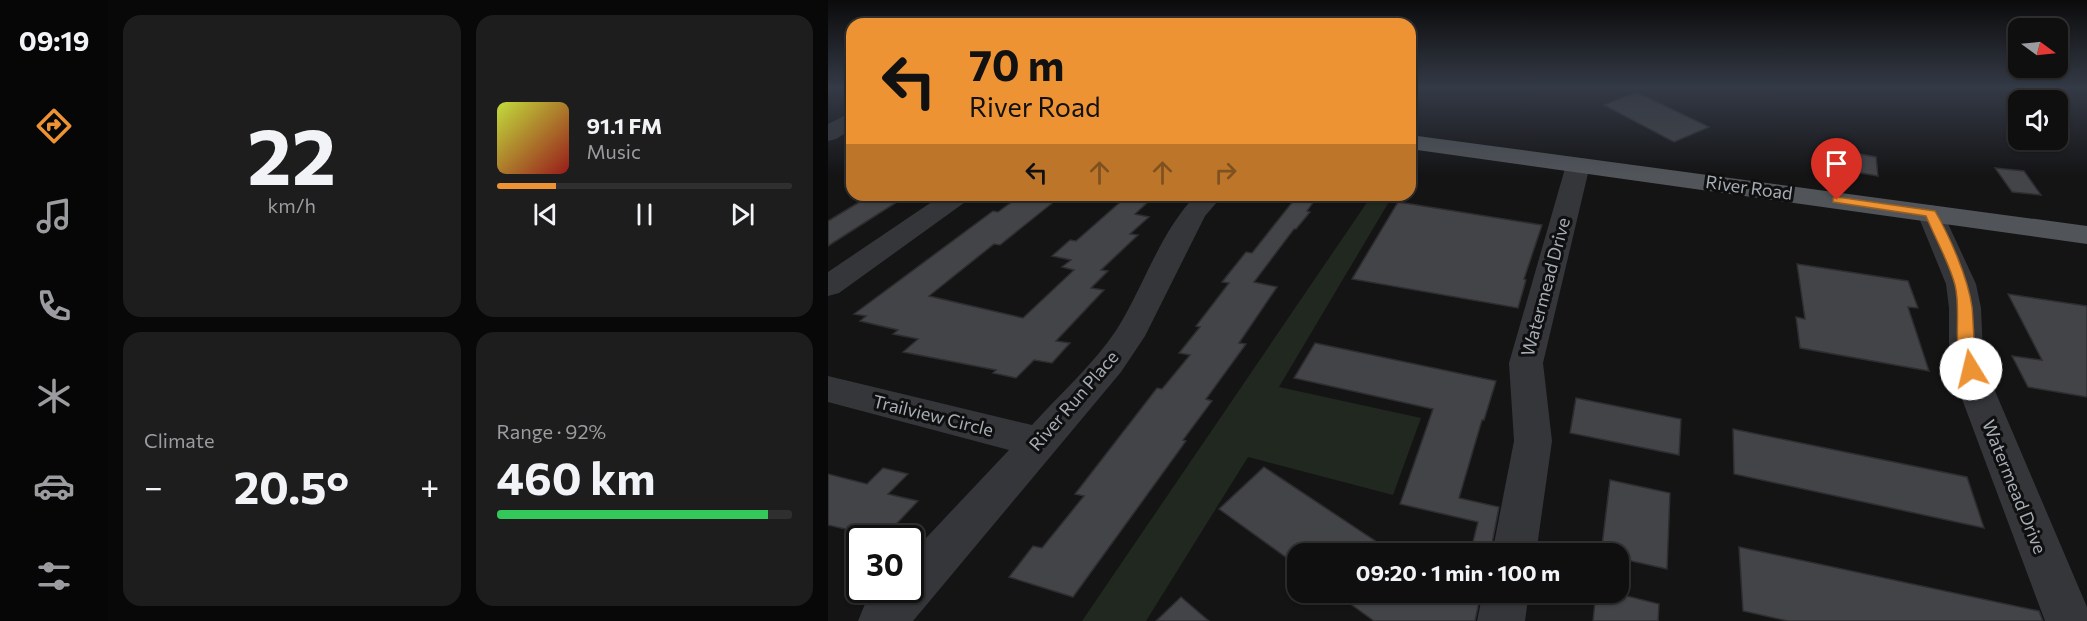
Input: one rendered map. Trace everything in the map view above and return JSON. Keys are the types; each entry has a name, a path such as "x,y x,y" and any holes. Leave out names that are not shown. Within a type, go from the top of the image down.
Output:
{"main road":[{"name":"River Road","path":"1416,143 2087,235"}],"street":[{"path":"828,134 846,123"},
{"path":"828,150 846,140"},
{"name":"Watermead Drive","path":"1516,543 1533,441 1526,363 1578,165"},
{"path":"828,286 950,201"},
{"name":"River Run Place","path":"924,573 1129,336 1193,213 1204,201"},
{"name":"Watermead Drive","path":"1930,213 1961,284 1965,308 1966,353 1977,391 2069,621"},
{"name":"Trailview Circle","path":"828,389 1039,442"},
{"name":"River Run Place","path":"882,621 898,603"},
{"path":"1501,621 1504,603"}],"shaded area":[{"path":"1368,201 1389,201 1279,387 1421,418 1393,495 1248,457 1146,621 1082,621"}],"building":[{"path":"1627,117 1688,117 1709,127 1674,142"},
{"path":"1850,152 1876,157 1878,176 1850,171"},
{"path":"1995,168 2024,171 2041,195 2012,192"},
{"path":"861,201 899,201 828,246 828,221"},
{"path":"1013,201 1055,201 1000,245 994,244 929,296 1023,318 1074,270 1062,267 1071,260 1052,256 1070,240 1076,241 1121,201 1149,201 1135,214 1149,217 1130,234 1138,235 1101,270 1108,271 1091,288 1104,290 1056,341 1070,343 1052,363 1034,360 1016,378 993,373 996,370 903,352 918,339 893,334 898,330 860,321 866,316 854,314 993,211 998,212"},
{"path":"1293,201 1314,201 1307,211 1310,212 1294,229 1254,282 1277,287 1239,343 1246,344 1206,399 1212,401 1183,440 1186,441 1073,597 1009,577 1033,546 1042,548 1084,496 1075,494 1157,388 1162,389 1190,355 1179,353 1200,327 1196,326 1229,283 1222,282 1246,252 1252,253"},
{"path":"1398,202 1542,225 1524,279 1526,280 1518,308 1352,279"},
{"path":"1797,264 1908,281 1918,308 1908,307 1929,371 1800,348 1796,317 1805,319"},
{"path":"2008,294 2087,306 2087,397 2028,387 2012,356 2042,360"},
{"path":"1315,343 1496,381 1459,498 1499,507 1492,543 1473,543 1478,522 1400,504 1433,409 1294,378"},
{"path":"1576,398 1681,419 1679,455 1570,433"},
{"path":"1733,429 1967,477 1984,528 1734,474"},
{"path":"1264,467 1378,543 1287,543 1287,558 1219,509"},
{"path":"883,468 908,474 888,494 918,501 895,525 846,525 846,529 828,525 828,474 867,484"},
{"path":"1610,480 1670,493 1667,569 1629,560 1629,543 1602,543"},
{"path":"1739,547 2039,611 2043,621 1788,621 1743,611"},
{"path":"1629,596 1659,604 1658,621 1593,621 1595,603 1629,603"},
{"path":"1181,597 1209,621 1156,621"},
{"path":"1349,603 1479,603 1475,621 1374,621"}],"route":[{"path":"1837,200 1930,213 1961,284 1965,308 1966,353 1971,369"}]}
